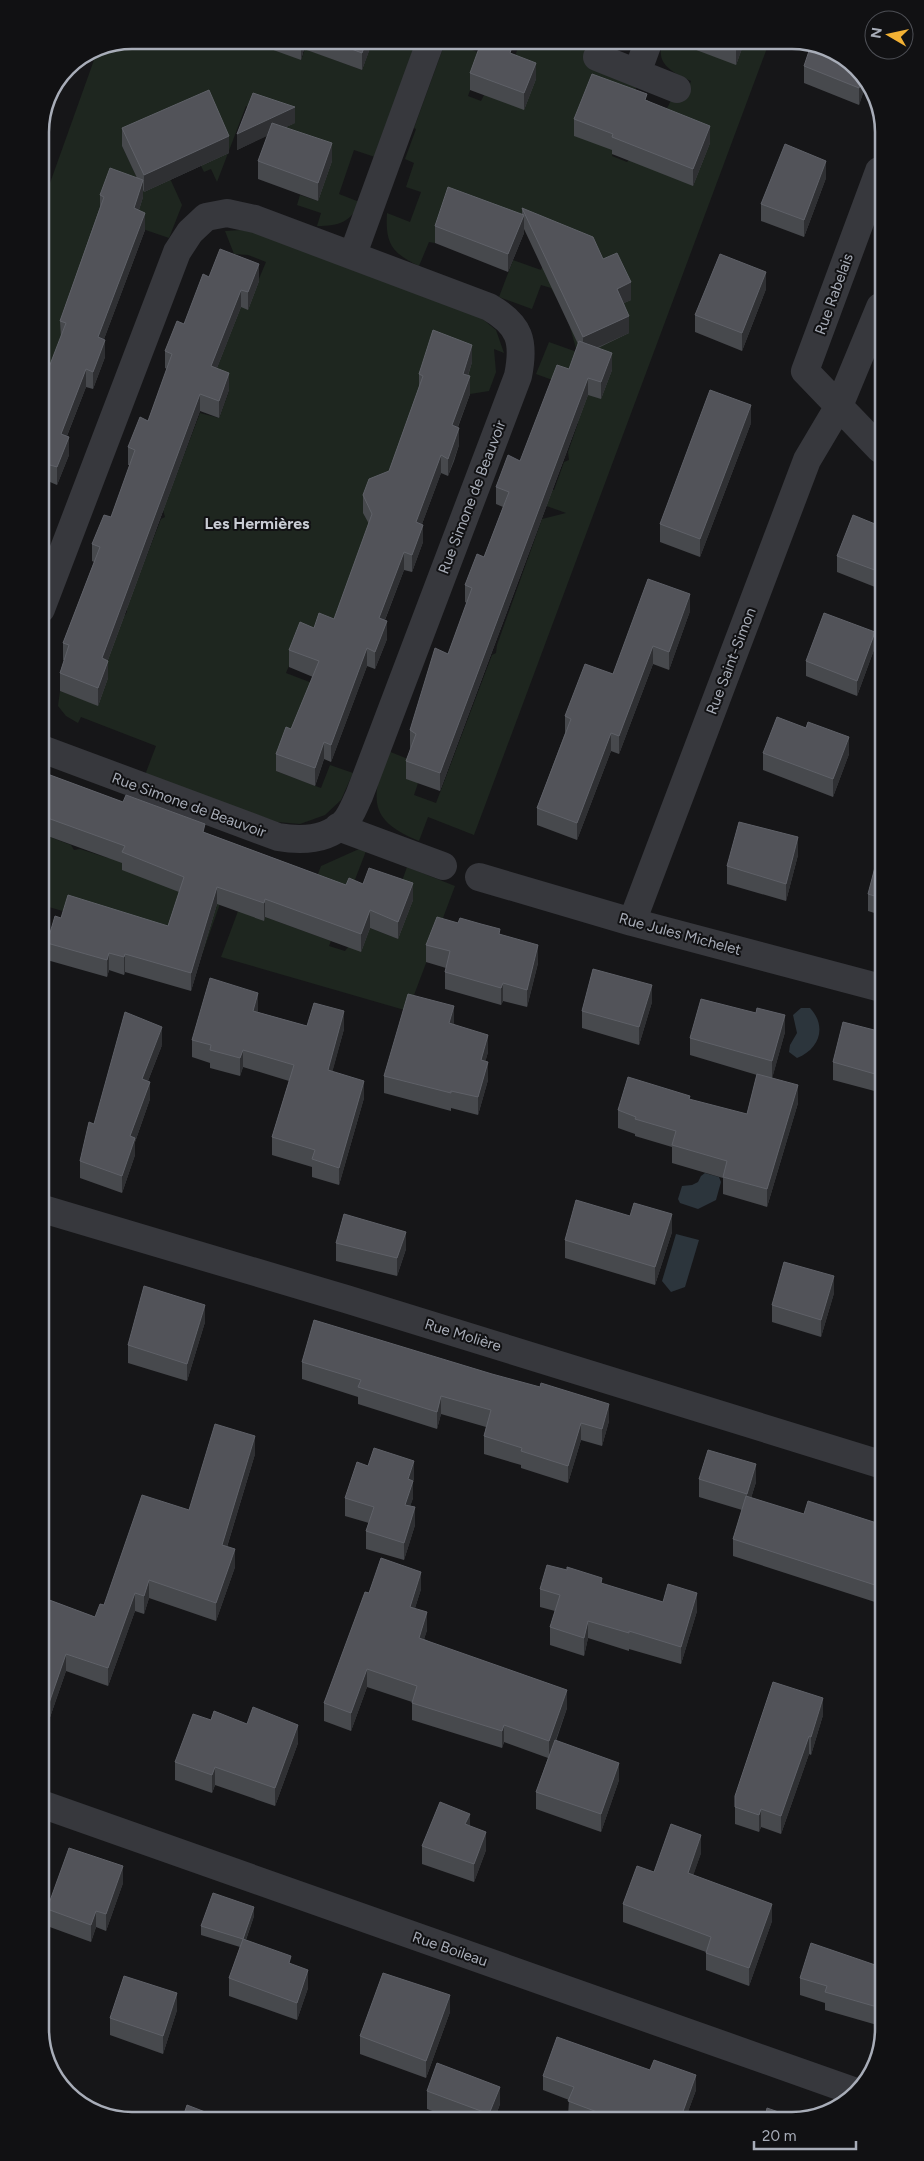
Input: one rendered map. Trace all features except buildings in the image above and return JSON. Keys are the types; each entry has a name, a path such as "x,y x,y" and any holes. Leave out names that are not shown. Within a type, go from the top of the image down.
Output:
{"street":[{"path":"353,254 428,49"},
{"path":"637,73 646,49"},
{"path":"597,57 677,89"},
{"name":"Rue Rabelais","path":"875,182 805,371 875,444"},
{"name":"Rue Simone de Beauvoir","path":"49,588 177,252 190,232 206,217 227,213 255,218 353,254 489,307 506,316 519,334 522,356 518,376 360,796 345,822 327,835 300,841 278,837 49,752"},
{"path":"839,406 875,319"},
{"name":"Rue Saint-Simon","path":"632,922 807,460 839,406"},
{"path":"338,827 443,866"},
{"name":"Rue Jules Michelet","path":"479,877 632,922 875,986"},
{"name":"Rue Molière","path":"49,1211 346,1299 875,1462"},
{"name":"Rue Boileau","path":"49,1807 848,2091"}],"shaded area":[{"path":"131,49 281,49 301,60 305,49 362,70 370,49 413,49 378,158 354,150 339,194 362,203 348,219 338,224 317,226 321,213 297,205 300,195 318,201 287,145 281,118 246,106 217,182 211,169 204,172 201,166 122,146 140,184 167,172 182,205 169,238 134,226 61,338 49,377 49,186 95,58 100,55 115,50"},
{"path":"443,49 469,49 483,54 468,96 481,101 484,95 510,69 518,49 588,49 585,60 638,82 612,156 627,162 660,123 673,96 684,100 691,81 672,71 663,62 661,49 767,49 474,835 428,817 419,841 390,825 382,816 378,806 378,782 388,751 413,761 418,783 414,795 436,803 492,655 496,653 497,645 542,519 566,513 530,500 536,484 554,490 564,462 569,460 568,452 578,423 563,417 569,386 536,374 549,342 577,352 570,327 630,299 564,293 556,297 551,288 541,285 532,309 499,297 513,260 541,270 553,238 525,226 449,205 435,243 429,242 419,266 402,257 396,252 389,240 387,213 410,222 421,192 406,187 414,163 405,159 416,129 414,128"},
{"path":"241,230 257,233 480,317 496,330 504,353 494,349 496,372 489,391 470,394 463,391 376,523 334,636 300,639 286,673 312,683 276,771 321,788 330,765 353,773 341,800 325,815 300,824 277,822 145,775 156,746 81,717 78,723 66,716 58,706 60,691 98,705 89,671 127,612 127,606 161,519 165,517 163,510 200,413 219,418 229,391 211,383 235,322 223,317 258,281 266,262 248,255 234,254 225,231"},
{"path":"49,837 71,845 74,850 80,849 108,858 116,839 221,901 203,952 49,907"},
{"path":"359,849 366,851 346,903 312,890 321,866"},
{"path":"407,867 455,886 408,1011 221,957 254,868 263,921 265,917 331,941 329,946 345,951 370,928 398,939 397,895"},
{"path":"801,1008 810,1008 815,1015 818,1022 819,1036 811,1049 797,1058 789,1052 790,1045 797,1033 793,1015"},
{"path":"705,1173 719,1177 721,1182 716,1200 698,1209 680,1203 678,1199 682,1186 698,1182"},
{"path":"676,1234 699,1240 685,1287 671,1292 662,1281"}],"district":[{"name":"Les Hermières","path":"257,523"}]}
